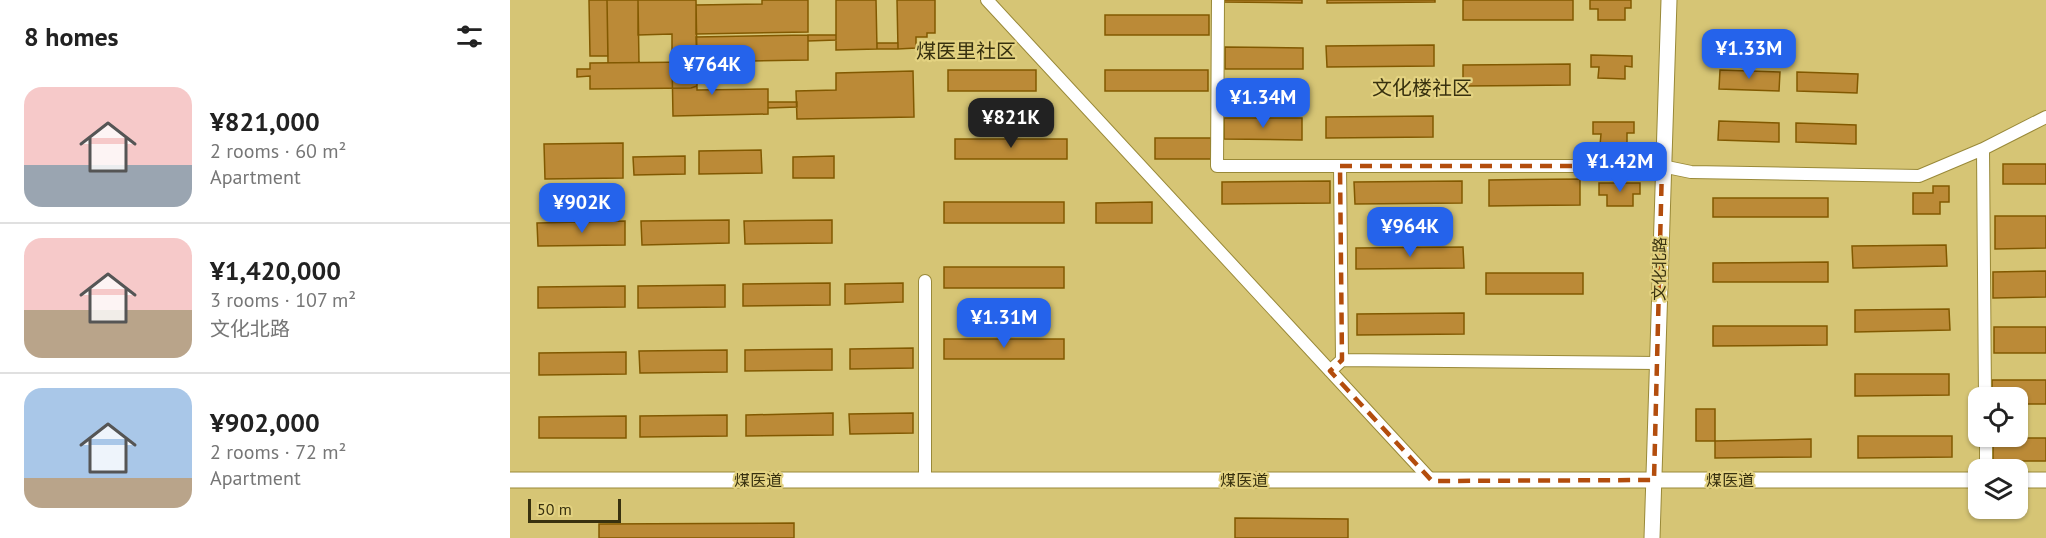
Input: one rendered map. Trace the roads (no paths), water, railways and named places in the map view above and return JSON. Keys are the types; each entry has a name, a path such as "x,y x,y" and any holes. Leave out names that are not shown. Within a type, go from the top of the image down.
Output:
{"street":[{"path":"987,0 1432,481"},
{"path":"1218,0 1217,166 1662,166 1691,172 1919,176 1983,149 2046,117"},
{"name":"文化北路","path":"1652,538 1669,0"},
{"path":"1983,149 1985,387"},
{"path":"1340,166 1342,360"},
{"path":"925,281 926,480"},
{"path":"1330,371 1342,360 1657,363"},
{"name":"煤医道","path":"510,480 1968,480"},
{"path":"2028,480 2046,480"}],"district":[{"name":"煤医里社区","path":"966,51"},
{"name":"文化楼社区","path":"1422,88"}]}
